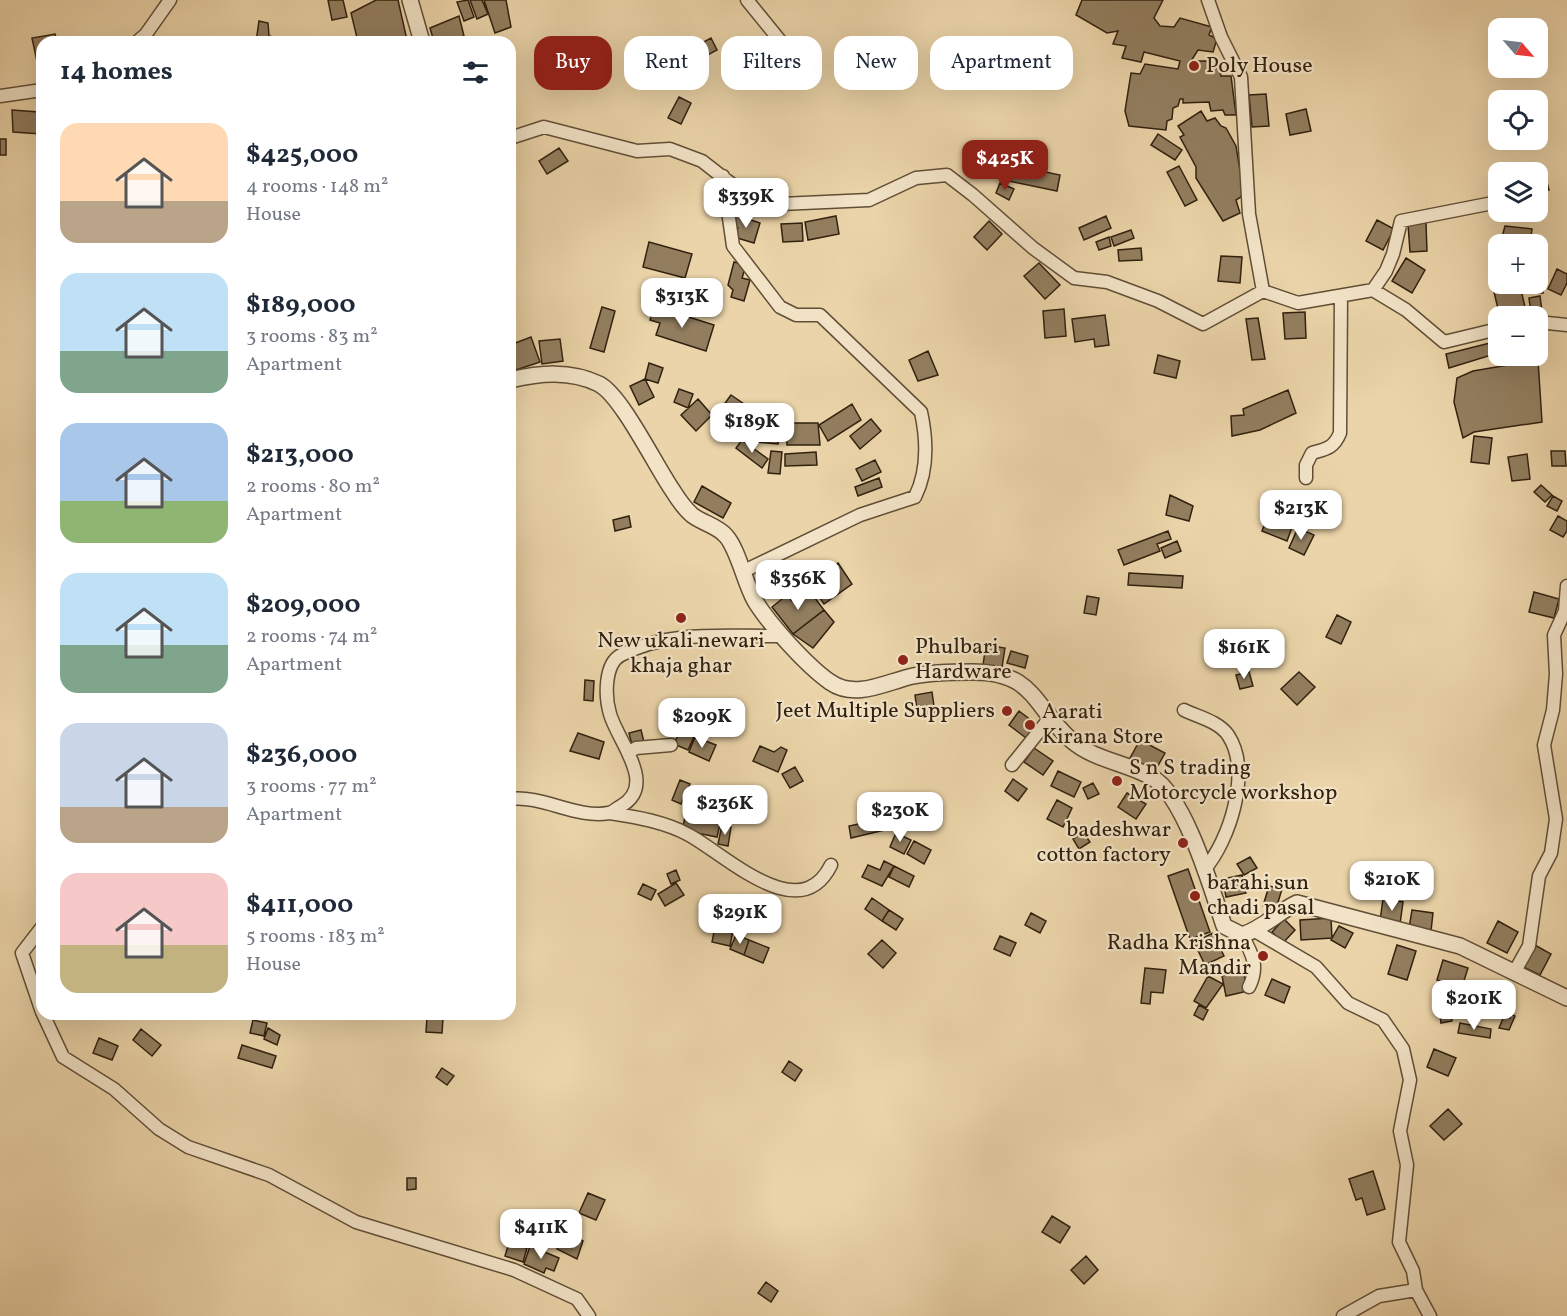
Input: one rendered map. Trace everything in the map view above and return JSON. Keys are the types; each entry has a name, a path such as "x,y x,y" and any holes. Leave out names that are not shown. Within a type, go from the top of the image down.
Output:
{"street":[{"path":"144,36 170,0"},
{"path":"410,0 420,36"},
{"path":"747,0 776,36"},
{"path":"1208,0 1221,37 1241,77 1248,214 1263,291"},
{"path":"0,96 36,91"},
{"path":"516,136 544,128 637,152 670,149 702,161 752,200 782,204 869,200 916,178 947,175 974,195 1033,248 1074,278 1107,282 1158,301 1203,324 1263,291 1298,303 1373,290 1406,310 1444,342 1488,331"},
{"path":"723,176 730,240 780,307 796,315 820,315 921,412 924,427 925,456 922,484 915,497 860,515 742,572"},
{"path":"1373,290 1386,271 1393,254 1401,221 1488,204"},
{"path":"1306,478 1306,465 1312,453 1330,448 1336,443 1340,433 1341,296"},
{"path":"1548,323 1567,326"},
{"path":"516,379 531,375 569,374 601,385 629,418 667,483 692,515 726,536 755,600 783,636 830,682 845,690 864,690 914,676 976,672 1015,679 1042,702 1049,719 1077,744 1098,758 1135,768 1156,780 1188,826 1224,926 1249,933 1316,968 1348,1003 1383,1020 1403,1049 1410,1080 1400,1131 1407,1165 1399,1242 1413,1271 1416,1290 1430,1316"},
{"path":"1515,971 1529,945 1539,876 1551,853 1556,819 1544,745 1553,710 1556,674 1554,635 1564,611 1567,586"},
{"path":"610,813 631,801 637,787 636,773 609,713 608,679 611,666 619,656 660,640 688,636 783,636"},
{"path":"1184,710 1216,723 1227,735 1239,759 1238,793 1218,854 1204,870"},
{"path":"1012,765 1049,719"},
{"path":"628,753 636,748 671,746"},
{"path":"516,800 583,812 610,813 669,826 688,834 739,869 786,892 812,889 825,878 831,865"},
{"path":"1249,933 1277,913 1297,903 1460,946 1515,971 1567,999"},
{"path":"1249,933 1257,973 1249,987"},
{"path":"36,935 22,953 36,995"},
{"path":"45,1020 63,1057 114,1089 159,1129 188,1147 269,1175 356,1222 514,1270 577,1299 589,1316"},
{"path":"1343,1316 1379,1296 1416,1290"}],"building":[{"path":"328,0 343,0 347,17 332,20"},
{"path":"376,0 398,0 406,36 357,36 351,13"},
{"path":"468,0 474,17 464,21 457,2"},
{"path":"470,0 482,0 488,14 477,19"},
{"path":"484,0 506,0 511,27 495,33"},
{"name":"Poly House","path":"1082,0 1163,0 1154,18 1160,26 1174,27 1180,18 1212,27 1209,35 1217,39 1213,52 1198,50 1191,61 1208,61 1209,68 1219,68 1221,76 1231,76 1236,115 1225,115 1223,110 1211,111 1209,102 1183,103 1183,99 1180,99 1178,106 1173,108 1172,119 1167,121 1166,130 1129,126 1125,111 1131,73 1140,74 1145,64 1178,69 1180,61 1144,52 1141,62 1122,58 1126,46 1113,44 1118,31 1107,33 1076,15"},
{"path":"459,16 464,36 432,36 430,28"},
{"path":"259,21 268,23 269,36 257,36"},
{"path":"36,37 36,57 32,38"},
{"path":"711,38 717,50 709,54 709,39"},
{"path":"1266,94 1269,126 1252,127 1249,95"},
{"path":"679,97 691,103 681,124 668,118"},
{"path":"1306,109 1311,131 1290,135 1286,114"},
{"path":"12,110 36,112 36,134 13,132"},
{"name":"Poly House","path":"1201,111 1207,121 1215,118 1221,126 1226,128 1236,146 1244,195 1236,200 1240,213 1223,221 1196,178 1196,167 1180,137 1184,135 1178,126"},
{"path":"1158,134 1182,150 1175,160 1151,145"},
{"path":"0,139 6,139 6,155 0,155"},
{"path":"559,148 568,161 547,174 539,161"},
{"path":"1008,164 1060,175 1057,191 1004,180"},
{"path":"1179,166 1197,200 1185,206 1167,172"},
{"path":"1000,183 1014,189 1009,200 996,193"},
{"path":"736,215 760,223 754,243 734,237 738,228 732,226"},
{"path":"836,216 839,234 808,240 805,222"},
{"path":"1106,216 1111,228 1084,240 1079,228"},
{"path":"1377,220 1394,229 1383,250 1366,241"},
{"path":"989,221 1002,234 987,250 974,237"},
{"path":"802,223 803,241 783,242 781,224"},
{"path":"1426,223 1427,251 1410,252 1408,224"},
{"path":"1505,226 1532,229 1531,234 1503,234"},
{"path":"1131,230 1134,238 1114,246 1111,237"},
{"path":"1109,237 1111,246 1099,250 1096,242"},
{"path":"649,242 692,254 685,278 643,267"},
{"path":"1141,248 1142,260 1119,261 1118,250"},
{"path":"1221,256 1242,257 1240,283 1218,281"},
{"path":"1406,258 1425,270 1412,293 1392,281"},
{"path":"734,262 746,265 742,278 750,280 744,301 731,297 733,290 728,285"},
{"path":"1039,263 1060,285 1045,299 1024,276"},
{"path":"1557,269 1567,274 1567,283 1561,295 1548,289"},
{"path":"1494,294 1522,294 1525,306 1497,306"},
{"path":"1540,296 1541,306 1530,306 1529,298"},
{"path":"654,306 714,325 706,351 656,335 660,323 650,320"},
{"path":"602,307 615,311 604,352 590,348"},
{"path":"1064,309 1066,336 1045,338 1043,311"},
{"path":"1305,312 1306,338 1285,339 1283,313"},
{"path":"1105,315 1109,345 1095,347 1094,339 1075,342 1072,319"},
{"path":"1258,318 1265,359 1252,360 1246,319"},
{"path":"531,337 540,362 516,370 516,343"},
{"path":"560,339 563,361 542,364 539,341"},
{"path":"1488,344 1488,356 1449,368 1446,354"},
{"path":"928,351 938,375 918,381 909,360"},
{"path":"1158,355 1180,361 1176,378 1154,373"},
{"path":"649,363 663,368 658,383 645,379"},
{"path":"1503,366 1538,366 1542,422 1474,432 1463,438 1454,402 1457,378 1473,371"},
{"path":"645,379 654,397 639,405 630,386"},
{"path":"679,389 693,394 688,408 674,402"},
{"path":"1288,390 1296,413 1260,430 1232,436 1231,416 1244,415 1243,409"},
{"path":"731,395 759,414 783,421 778,444 757,442 743,436 717,414"},
{"path":"698,399 712,415 696,431 681,415"},
{"path":"852,404 861,420 828,441 819,425"},
{"path":"871,419 881,431 860,449 850,436"},
{"path":"786,423 818,423 820,445 787,445"},
{"path":"1474,436 1492,438 1489,464 1471,462"},
{"path":"742,440 768,459 762,468 736,448"},
{"path":"771,451 782,452 780,474 768,473"},
{"path":"1551,451 1565,451 1566,466 1552,466"},
{"path":"816,452 817,465 785,466 785,454"},
{"path":"1527,454 1530,479 1512,481 1508,457"},
{"path":"875,460 881,472 862,481 856,469"},
{"path":"879,478 882,487 858,496 855,487"},
{"path":"1541,485 1552,495 1545,502 1534,492"},
{"path":"702,486 731,503 723,518 694,502"},
{"path":"1170,495 1193,506 1189,521 1166,515"},
{"path":"1553,496 1562,501 1557,511 1547,506"},
{"path":"1272,505 1297,514 1287,541 1262,531"},
{"path":"629,516 631,527 615,531 613,520"},
{"path":"1558,516 1567,521 1567,531 1563,537 1550,530"},
{"path":"1298,528 1314,535 1304,555 1289,548"},
{"path":"1168,531 1171,539 1157,544 1160,551 1124,565 1118,550"},
{"path":"1177,541 1181,551 1165,558 1161,548"},
{"path":"838,563 852,584 824,604 814,589 824,582 820,576"},
{"path":"1129,573 1183,576 1182,588 1128,585"},
{"path":"808,589 824,610 793,634 772,607 787,595 792,601"},
{"path":"1534,592 1559,599 1554,618 1529,612"},
{"path":"1087,596 1099,598 1096,615 1084,613"},
{"path":"824,610 834,622 813,648 793,634"},
{"path":"1337,615 1351,622 1341,644 1326,637"},
{"path":"986,645 1005,648 1002,667 983,665"},
{"path":"1011,651 1028,656 1025,668 1007,663"},
{"path":"1249,672 1253,686 1240,689 1236,675"},
{"path":"1299,672 1315,687 1297,705 1281,689"},
{"path":"585,680 594,681 593,701 584,700"},
{"path":"932,692 935,713 918,716 915,695"},
{"path":"1019,711 1036,724 1026,738 1009,725"},
{"path":"683,724 697,730 688,750 674,744"},
{"path":"641,730 644,742 632,745 629,733"},
{"path":"578,733 604,742 599,759 570,751"},
{"path":"695,737 716,745 709,761 689,752"},
{"path":"1140,740 1165,753 1155,771 1130,758"},
{"path":"760,746 774,752 781,747 787,750 778,772 753,761"},
{"path":"1034,748 1053,761 1043,775 1024,762"},
{"path":"795,767 803,781 790,788 782,774"},
{"path":"1058,771 1081,782 1074,797 1051,786"},
{"path":"1013,779 1027,789 1018,801 1005,791"},
{"path":"680,780 690,784 681,804 672,800"},
{"path":"1093,783 1099,794 1088,799 1083,788"},
{"path":"1127,793 1146,804 1136,819 1118,807"},
{"path":"696,796 707,808 701,814 689,802"},
{"path":"1057,800 1072,808 1063,827 1047,819"},
{"path":"686,813 721,820 717,837 682,830"},
{"path":"886,818 889,829 851,838 849,826"},
{"path":"722,825 731,827 728,846 718,844"},
{"path":"1083,832 1090,842 1079,849 1073,839"},
{"path":"896,833 911,840 904,854 890,847"},
{"path":"914,841 931,850 924,864 907,854"},
{"path":"1250,857 1257,868 1244,875 1237,864"},
{"path":"884,861 894,866 882,886 862,877 868,865 880,870"},
{"path":"894,866 914,876 909,887 889,877"},
{"path":"1188,869 1210,932 1190,939 1168,876"},
{"path":"676,870 680,880 671,884 667,874"},
{"path":"1242,875 1246,893 1226,897 1223,879"},
{"path":"676,883 684,895 665,906 658,894"},
{"path":"643,884 656,890 651,900 638,894"},
{"path":"1269,886 1282,889 1276,909 1263,906"},
{"path":"872,898 889,910 882,921 865,909"},
{"path":"1383,899 1403,902 1400,924 1380,921"},
{"path":"889,910 903,919 896,930 882,921"},
{"path":"1412,910 1433,913 1431,931 1409,928"},
{"path":"1031,913 1046,921 1040,933 1025,925"},
{"path":"1331,918 1332,938 1301,940 1300,920"},
{"path":"1284,919 1295,930 1283,943 1272,932"},
{"path":"1498,921 1518,932 1507,953 1487,943"},
{"path":"1339,926 1353,933 1345,948 1331,940"},
{"path":"715,927 733,930 730,946 712,942"},
{"path":"1213,933 1224,956 1205,965 1194,942"},
{"path":"736,935 749,940 744,955 730,949"},
{"path":"1000,936 1016,943 1010,956 994,949"},
{"path":"749,940 769,948 763,963 744,955"},
{"path":"882,940 896,953 883,968 868,954"},
{"path":"1533,944 1551,954 1540,975 1521,966"},
{"path":"1397,945 1416,951 1407,980 1388,974"},
{"path":"1443,960 1468,968 1462,987 1437,980"},
{"path":"1145,968 1166,970 1163,993 1151,992 1150,1004 1141,1003"},
{"path":"1243,971 1248,991 1226,996 1222,976"},
{"path":"1208,976 1223,984 1206,1008 1194,1001"},
{"path":"1272,979 1290,987 1284,1003 1265,995"},
{"path":"1472,986 1506,995 1500,1017 1466,1008"},
{"path":"1199,1005 1208,1010 1203,1020 1194,1015"},
{"path":"1450,1008 1452,1021 1441,1023 1439,1009"},
{"path":"1505,1014 1510,1018 1511,1014 1515,1016 1509,1030 1499,1028"},
{"path":"253,1020 267,1023 264,1036 250,1033"},
{"path":"427,1020 443,1020 442,1033 426,1032"},
{"path":"1460,1023 1491,1029 1490,1038 1458,1033"},
{"path":"268,1028 280,1035 277,1045 264,1039"},
{"path":"141,1029 161,1045 152,1056 133,1040"},
{"path":"99,1038 118,1046 112,1060 93,1053"},
{"path":"242,1045 276,1056 272,1068 238,1058"},
{"path":"1434,1049 1456,1058 1448,1076 1427,1067"},
{"path":"789,1061 802,1070 795,1081 782,1072"},
{"path":"442,1068 454,1076 447,1085 436,1077"},
{"path":"1448,1109 1462,1124 1444,1140 1430,1126"},
{"path":"1373,1171 1385,1209 1367,1215 1362,1198 1356,1200 1349,1179"},
{"path":"407,1178 416,1178 416,1189 407,1190"},
{"path":"588,1193 605,1200 596,1220 579,1213"},
{"path":"1052,1216 1070,1227 1060,1243 1042,1232"},
{"path":"540,1219 563,1230 558,1242 536,1232"},
{"path":"564,1232 583,1241 577,1259 557,1249"},
{"path":"509,1243 527,1248 523,1262 505,1256"},
{"path":"530,1246 559,1258 554,1271 546,1268 544,1273 524,1264"},
{"path":"1086,1256 1098,1270 1084,1284 1071,1270"},
{"path":"766,1282 778,1291 771,1302 758,1293"}],"place":[{"name":"Poly House","path":"1194,66"},
{"name":"New ukali newari khaja ghar","path":"681,618"},
{"name":"Phulbari Hardware","path":"903,660"},
{"name":"Jeet Multiple Suppliers","path":"1007,711"},
{"name":"Aarati Kirana Store","path":"1030,725"},
{"name":"S n S trading Motorcycle workshop","path":"1117,781"},
{"name":"badeshwar cotton factory","path":"1183,843"},
{"name":"barahi sun chadi pasal","path":"1195,896"},
{"name":"Radha Krishna Mandir","path":"1263,956"}]}
